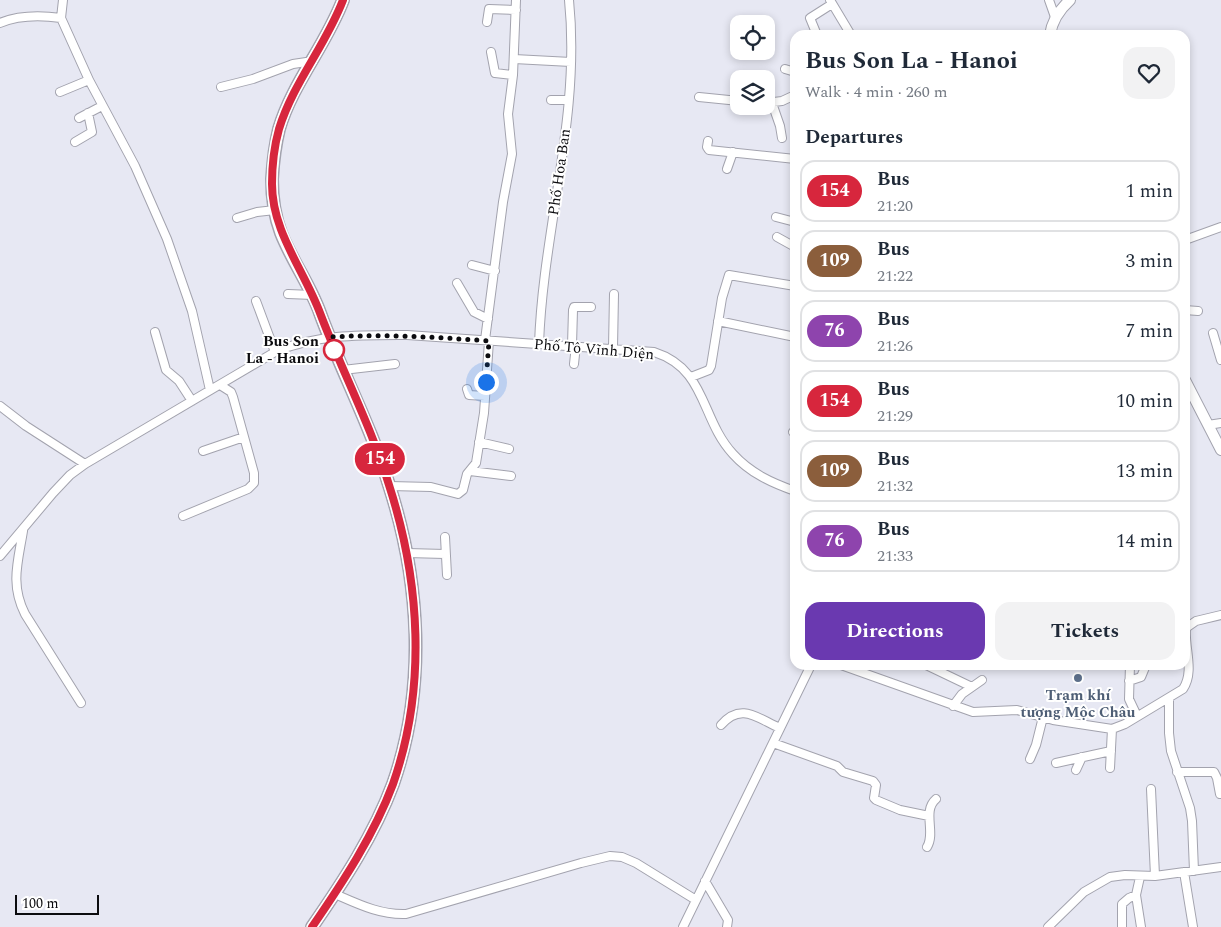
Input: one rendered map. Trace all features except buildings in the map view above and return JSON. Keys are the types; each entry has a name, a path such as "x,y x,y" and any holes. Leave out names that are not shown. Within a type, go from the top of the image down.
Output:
{"highway":[{"path":"312,927 335,894 366,842 392,784 406,737 416,665 415,610 407,553 390,486 313,295 281,232 272,188 274,157 279,129 289,104 336,20 343,0"}],"main road":[{"path":"1051,30 1055,17 1070,0"},
{"path":"1190,390 1221,450"}],"street":[{"path":"63,0 61,18 89,80 135,166 168,239 192,311 210,390"},
{"path":"390,486 431,487 458,494 463,490 466,477 476,463 485,396 488,319 503,202 512,154 508,114 513,75 516,0"},
{"name":"Phố Hoa Ban","path":"539,344 539,324 552,214 563,150 568,100 571,62 569,0"},
{"path":"1049,0 1055,17"},
{"path":"814,30 810,18 831,2 848,30"},
{"path":"487,22 489,9 516,10"},
{"path":"0,23 28,16 61,18"},
{"path":"491,52 495,73 513,75"},
{"path":"514,59 571,62"},
{"path":"221,87 253,79 293,64 313,61"},
{"path":"785,69 790,70"},
{"path":"60,92 89,80"},
{"path":"775,101 790,97"},
{"path":"699,98 730,101"},
{"path":"551,100 568,100"},
{"path":"79,118 102,106"},
{"path":"75,142 92,132 88,113"},
{"path":"775,115 780,126 782,138"},
{"path":"708,141 707,147 709,150 790,158"},
{"path":"727,169 733,152"},
{"path":"237,218 257,212 276,210"},
{"path":"776,217 790,221"},
{"path":"1190,238 1221,226"},
{"path":"777,237 790,244"},
{"path":"472,265 495,272"},
{"path":"691,377 709,370 711,366 722,298 729,275 790,285"},
{"path":"457,283 474,312 488,319"},
{"path":"288,294 313,295"},
{"path":"613,348 614,294"},
{"path":"256,301 275,352"},
{"path":"574,364 573,310 577,306 591,307"},
{"path":"1190,310 1198,311"},
{"path":"718,321 790,336"},
{"path":"155,332 166,370 179,381 192,401"},
{"path":"1212,333 1221,360"},
{"name":"Phố Tô Vĩnh Diện","path":"0,556 53,493 70,475 85,464 275,352 288,346 329,337 407,335 654,352 677,362 691,377 714,426 732,454 755,473 790,486"},
{"path":"343,370 395,364"},
{"path":"183,516 248,489 253,485 255,477 232,394 220,385"},
{"path":"467,389 469,395 485,396"},
{"path":"0,406 48,441 85,464"},
{"path":"1208,425 1221,423"},
{"path":"202,451 244,438"},
{"path":"479,442 510,449"},
{"path":"470,471 511,476"},
{"path":"24,529 16,581 19,600 25,614 81,703"},
{"path":"445,537 447,575"},
{"path":"407,553 446,554"},
{"path":"1190,625 1196,621 1221,615"},
{"path":"683,927 809,670"},
{"path":"855,670 973,712 1017,710 1043,717 1112,729 1169,699 1183,689 1188,679 1188,670"},
{"path":"937,670 972,686"},
{"path":"1130,670 1129,699 1138,716"},
{"path":"1129,681 1141,677 1144,670"},
{"path":"953,706 962,694 982,680"},
{"path":"1169,699 1169,742 1192,821 1194,871"},
{"path":"721,725 731,715 740,712 780,728"},
{"path":"1030,759 1036,745 1043,717"},
{"path":"1110,768 1112,729"},
{"path":"773,743 837,766 843,772 873,781 876,785 874,798 878,802 900,810 929,816"},
{"path":"1056,763 1111,751"},
{"path":"1076,770 1082,757"},
{"path":"1177,772 1214,772 1220,794"},
{"path":"1151,789 1155,876"},
{"path":"927,847 930,842 929,816 931,804 936,798"},
{"path":"335,894 388,914 406,914 610,856 622,857 636,864 696,900"},
{"path":"1048,927 1077,898 1095,884 1110,877 1155,876 1221,867"},
{"path":"1184,872 1193,927"},
{"path":"1140,877 1136,895 1140,927"},
{"path":"705,881 728,920 728,927"},
{"path":"1122,927 1122,904 1136,895"}],"bus line":[{"name":"154","path":"312,927 335,894 366,842 392,784 401,757 410,718 416,665 416,625 412,583 404,537 390,486 308,283 281,232 272,188 274,157 279,129 289,104 336,20 343,0"}],"place":[{"name":"Bus Son La - Hanoi","path":"334,350"},
{"name":"Trạm khí tượng Mộc Châu","path":"1078,678"}],"route":[{"path":"334,350 329,337 407,335 489,341 486,382"}]}
